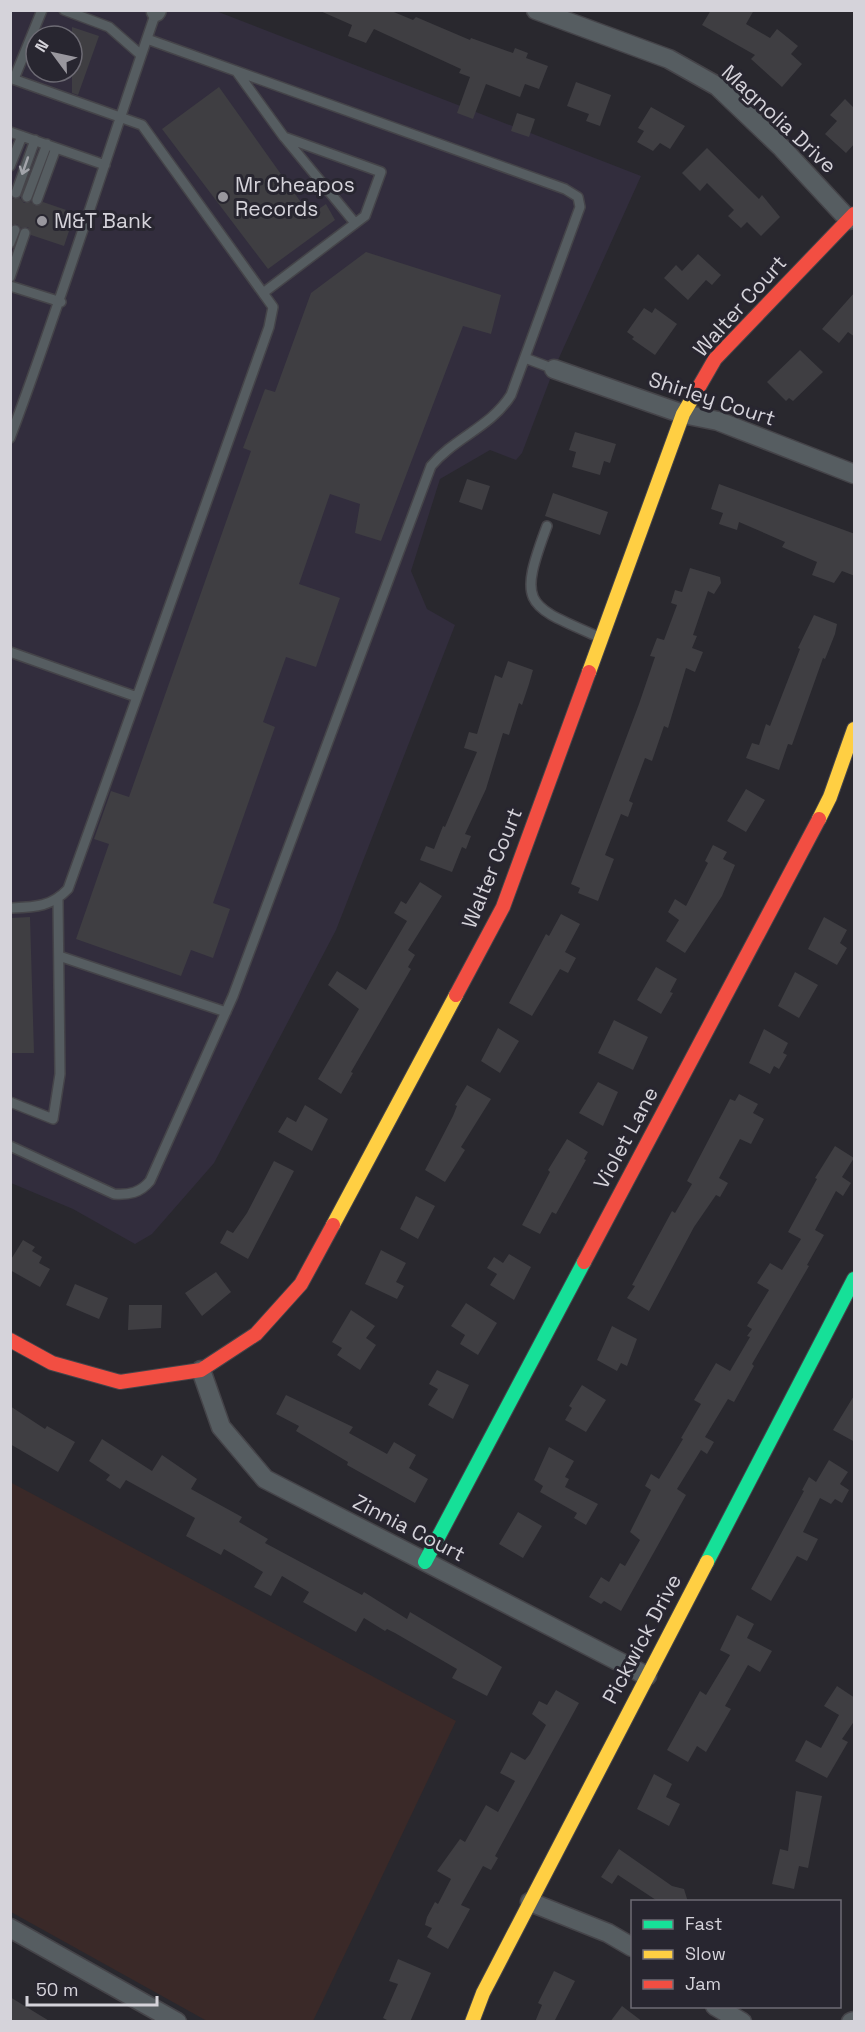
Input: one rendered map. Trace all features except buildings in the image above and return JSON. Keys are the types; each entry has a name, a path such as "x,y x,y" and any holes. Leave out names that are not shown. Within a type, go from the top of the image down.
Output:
{"street":[{"name":"Magnolia Drive","path":"536,10 669,59 717,86 852,217"},
{"name":"Walter Court","path":"10,1340 52,1363 120,1382 201,1370 256,1334 301,1284 503,907 683,414 715,359 852,217"},
{"name":"Shirley Court","path":"554,369 683,414 718,421 855,474"},
{"name":"Violet Lane","path":"424,1562 830,797 855,729"},
{"name":"Pickwick Drive","path":"472,2022 483,1993 855,1279"},
{"name":"Zinnia Court","path":"201,1370 221,1427 265,1479 647,1676"},
{"path":"530,1902 608,1933 631,1946"},
{"path":"10,1928 177,2022"},
{"path":"717,2008 742,2022"}],"lane":[{"path":"10,908 44,906 58,900 73,879 269,327 273,307 142,125 12,79 42,10"},
{"path":"64,10 116,32 141,55"},
{"path":"10,438 61,302 72,256 156,11"},
{"path":"10,1146 114,1194 128,1195 144,1188 150,1181 226,1011 431,466 441,454 496,416 511,395 580,207 578,197 565,189 147,39"},
{"path":"236,71 284,137 355,224"},
{"path":"10,132 105,165"},
{"path":"10,166 22,136"},
{"path":"263,293 365,216 381,172 284,137"},
{"path":"16,193 34,140"},
{"path":"27,197 46,144"},
{"path":"38,200 56,148"},
{"path":"10,243 15,230"},
{"path":"10,277 25,233"},
{"path":"10,286 61,302"},
{"path":"525,358 554,369"},
{"path":"547,526 531,567 532,596 540,608 602,638"},
{"path":"10,652 137,697"},
{"path":"10,1102 53,1119 60,1074 58,900"},
{"path":"59,956 226,1011"}],"shaded area":[{"path":"11,11 216,11 641,176 554,369 522,453 516,460 490,450 440,479 411,571 427,609 455,625 336,930 214,1163 152,1234 135,1244 73,1209 11,1183"},
{"path":"10,1482 456,1721 313,2021 207,2021 11,1912"}],"traffic: fast":[{"path":"425,1562 584,1262"},
{"path":"707,1562 854,1279"}],"traffic: slow":[{"path":"589,672 683,414 696,392"},
{"path":"819,819 830,797 854,729"},
{"path":"333,1225 456,995"},
{"path":"472,2022 483,1993 707,1562"}],"traffic: jam":[{"path":"696,392 715,359 854,214"},
{"path":"456,995 503,907 589,672"},
{"path":"584,1262 819,819"},
{"path":"10,1340 52,1363 120,1382 201,1370 256,1334 301,1284 333,1225"}],"place":[{"name":"Mr Cheapos Records","path":"223,197"},
{"name":"M&T Bank","path":"42,221"}]}
